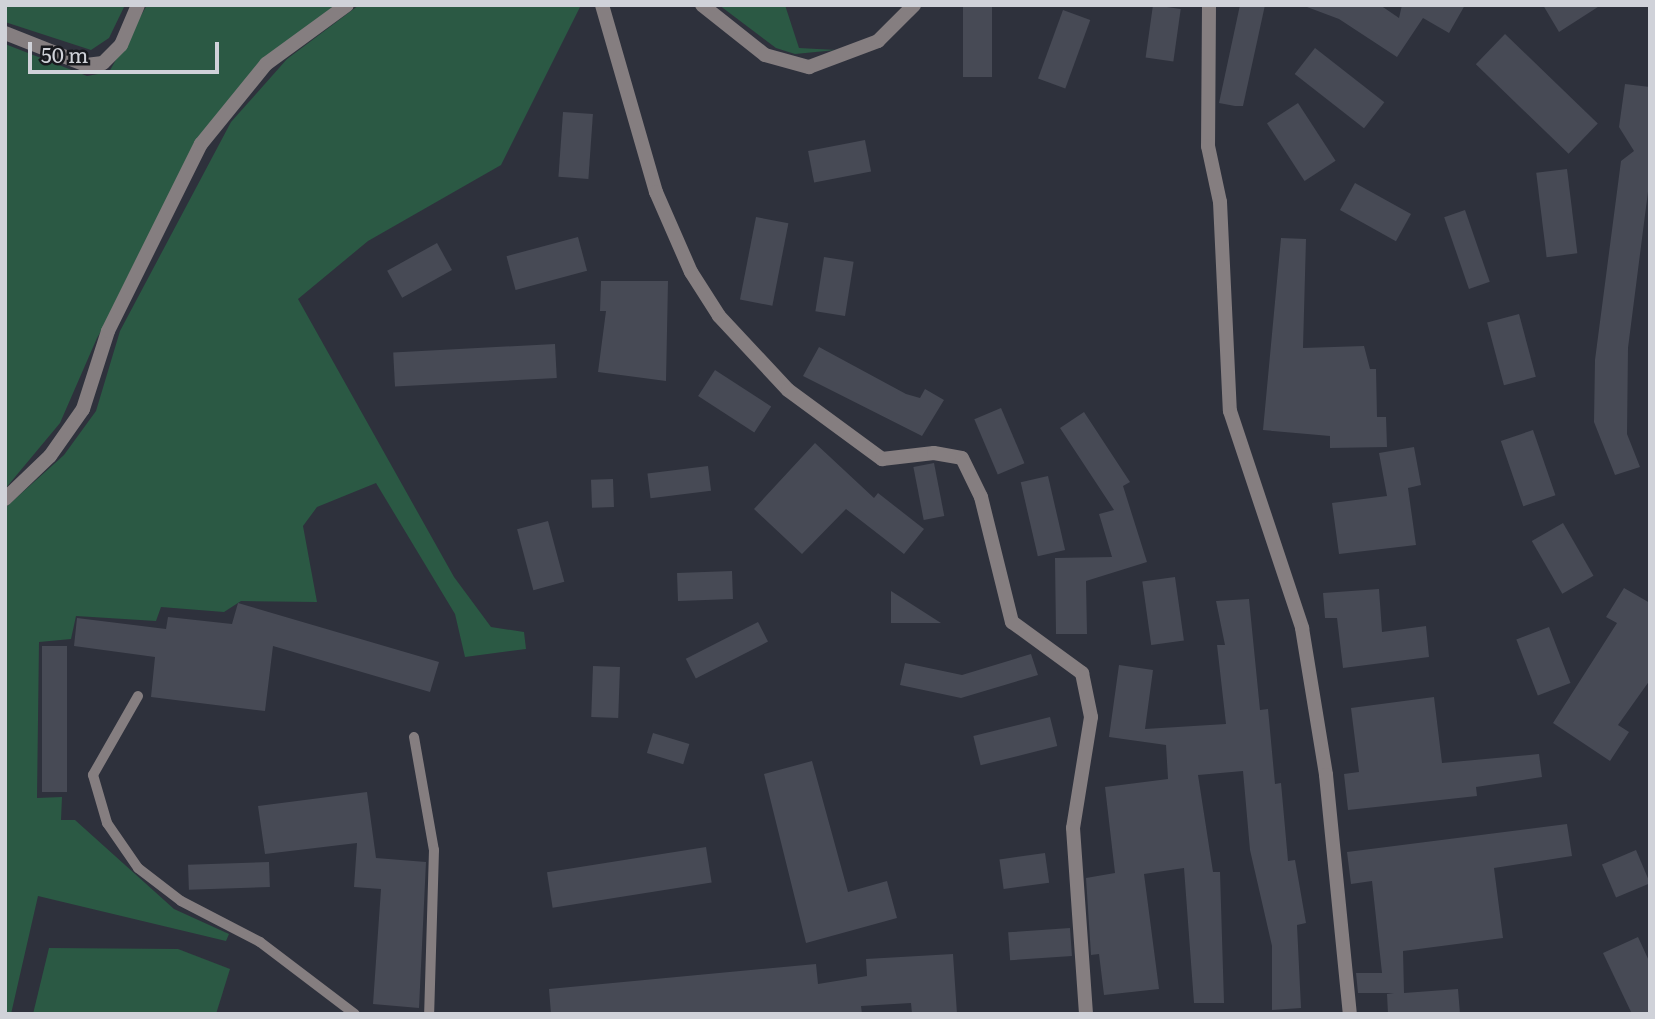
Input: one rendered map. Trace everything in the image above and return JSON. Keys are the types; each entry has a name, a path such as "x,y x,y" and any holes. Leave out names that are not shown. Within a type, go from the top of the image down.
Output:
{"street":[{"path":"5,33 86,65 103,63 121,45 138,5"},
{"path":"5,499 50,456 83,409 108,331 201,145 266,65 347,5"},
{"path":"602,5 656,192 691,272 719,316 788,390 882,459 934,453 962,458 981,497 1012,622 1082,673 1091,716 1073,828 1086,1014"},
{"path":"702,5 765,55 809,67 877,41 914,5"},
{"path":"1209,5 1208,146 1220,202 1230,411 1305,641 1350,1014"}],"lane":[{"path":"138,696 93,775 107,823 149,876 260,942 355,1014"},
{"path":"414,737 434,850 429,1014"}],"green space":[{"path":"5,5 125,5 109,38 91,50 5,22"},
{"path":"147,5 336,5 241,85 97,338 60,423 5,489 5,44 87,76 109,72"},
{"path":"359,5 581,5 501,165 368,241 298,299 454,577 491,627 524,632 526,649 465,657 455,614 376,483 317,507 303,526 317,602 241,601 224,612 161,607 156,621 76,616 71,639 39,642 37,798 62,797 61,820 75,820 174,909 229,934 226,941 38,896 11,1014 5,1014 5,508 64,455 96,411 120,331 231,122 287,59"},
{"path":"719,5 785,5 799,48 836,50 795,54 776,48"},
{"path":"49,948 178,949 230,969 216,1014 33,1014"}],"building":[{"path":"963,5 992,5 992,77 963,77"},
{"path":"1153,5 1181,9 1173,61 1146,57"},
{"path":"1240,5 1265,5 1243,106 1235,106 1219,103"},
{"path":"1380,5 1399,18 1402,5 1465,5 1449,33 1423,18 1397,57 1339,19 1307,7"},
{"path":"1543,5 1601,5 1559,32"},
{"path":"1063,10 1090,20 1065,89 1038,79"},
{"path":"1505,34 1598,124 1569,154 1476,64"},
{"path":"1315,48 1384,102 1364,128 1295,74"},
{"path":"1625,84 1650,87 1650,176 1628,348 1627,434 1640,467 1615,475 1594,422 1595,360 1621,161 1634,151 1619,127"},
{"path":"1298,103 1336,161 1305,181 1267,123"},
{"path":"563,112 593,114 588,179 558,177"},
{"path":"865,140 871,171 814,182 808,151"},
{"path":"1567,169 1577,253 1547,257 1536,173"},
{"path":"1355,183 1411,214 1396,241 1340,210"},
{"path":"1465,210 1490,282 1469,289 1444,217"},
{"path":"756,217 788,223 772,306 740,299"},
{"path":"578,237 587,271 516,290 507,256"},
{"path":"1281,238 1306,239 1303,348 1364,346 1370,369 1376,369 1377,417 1386,417 1387,447 1330,448 1330,436 1263,430"},
{"path":"437,243 452,270 402,298 387,271"},
{"path":"824,257 854,262 845,316 815,311"},
{"path":"601,281 668,281 666,381 598,372 606,311 600,311"},
{"path":"1519,314 1536,377 1504,385 1487,323"},
{"path":"555,344 557,378 395,386 393,352"},
{"path":"819,347 906,394 920,398 925,389 944,400 922,436 803,376"},
{"path":"715,370 771,406 754,432 698,396"},
{"path":"1001,408 1024,463 998,475 974,419"},
{"path":"1084,412 1130,482 1123,486 1147,562 1086,581 1087,634 1056,634 1055,558 1112,557 1099,514 1114,510 1060,428"},
{"path":"1533,430 1555,495 1523,506 1501,441"},
{"path":"815,443 874,498 878,493 924,529 904,554 846,509 802,554 754,509"},
{"path":"1414,447 1421,485 1408,488 1416,545 1339,554 1332,503 1387,496 1379,453"},
{"path":"934,463 944,516 924,520 913,467"},
{"path":"708,466 711,491 651,498 647,473"},
{"path":"1048,476 1065,550 1038,556 1021,482"},
{"path":"613,479 614,507 592,508 591,480"},
{"path":"548,521 564,582 533,590 517,529"},
{"path":"1563,523 1594,576 1562,594 1532,541"},
{"path":"732,571 733,599 678,601 677,573"},
{"path":"1175,577 1184,640 1151,645 1142,582"},
{"path":"1624,588 1650,603 1650,680 1618,725 1629,732 1610,761 1553,723 1617,623 1606,617"},
{"path":"1379,589 1382,632 1426,626 1429,657 1343,668 1337,618 1325,618 1323,593"},
{"path":"891,591 941,623 891,623"},
{"path":"1249,599 1260,710 1268,709 1275,784 1281,783 1288,861 1295,860 1306,923 1297,925 1301,1008 1272,1010 1272,946 1250,850 1243,771 1198,775 1213,872 1220,872 1224,1003 1194,1003 1184,868 1144,874 1159,989 1104,995 1099,954 1091,955 1086,878 1115,873 1105,787 1168,779 1166,745 1109,737 1119,665 1153,670 1145,729 1226,724 1217,645 1225,645 1216,601"},
{"path":"238,603 439,662 430,692 273,646 265,711 151,697 155,657 74,646 77,618 166,629 168,617 232,624"},
{"path":"758,622 768,642 696,678 686,659"},
{"path":"1549,627 1571,683 1538,696 1516,640"},
{"path":"42,646 67,646 67,792 42,792"},
{"path":"1031,654 1038,675 961,698 900,685 905,663 962,675"},
{"path":"593,666 620,667 618,718 591,717"},
{"path":"1434,697 1442,763 1539,754 1542,777 1476,787 1477,796 1348,810 1344,774 1359,772 1351,708"},
{"path":"1050,717 1057,746 981,765 973,736"},
{"path":"653,733 689,744 683,764 647,753"},
{"path":"812,761 848,892 887,881 897,918 806,943 764,774"},
{"path":"367,792 376,858 426,862 419,1008 373,1004 381,889 354,887 357,843 265,854 258,806"},
{"path":"1567,824 1572,856 1494,868 1503,938 1403,951 1404,993 1458,989 1460,1014 1388,1014 1387,994 1394,993 1358,993 1356,973 1382,973 1372,881 1351,884 1347,852"},
{"path":"706,847 712,883 553,908 547,872"},
{"path":"1636,850 1650,883 1616,898 1602,864"},
{"path":"1045,853 1049,883 1004,889 999,859"},
{"path":"269,862 270,887 189,890 188,865"},
{"path":"1070,928 1072,956 1010,960 1008,932"},
{"path":"1638,937 1650,963 1650,1014 1632,1014 1603,953"},
{"path":"953,954 957,1014 912,1014 911,1003 861,1006 862,1014 551,1014 549,989 816,964 818,984 867,976 866,959"}]}
